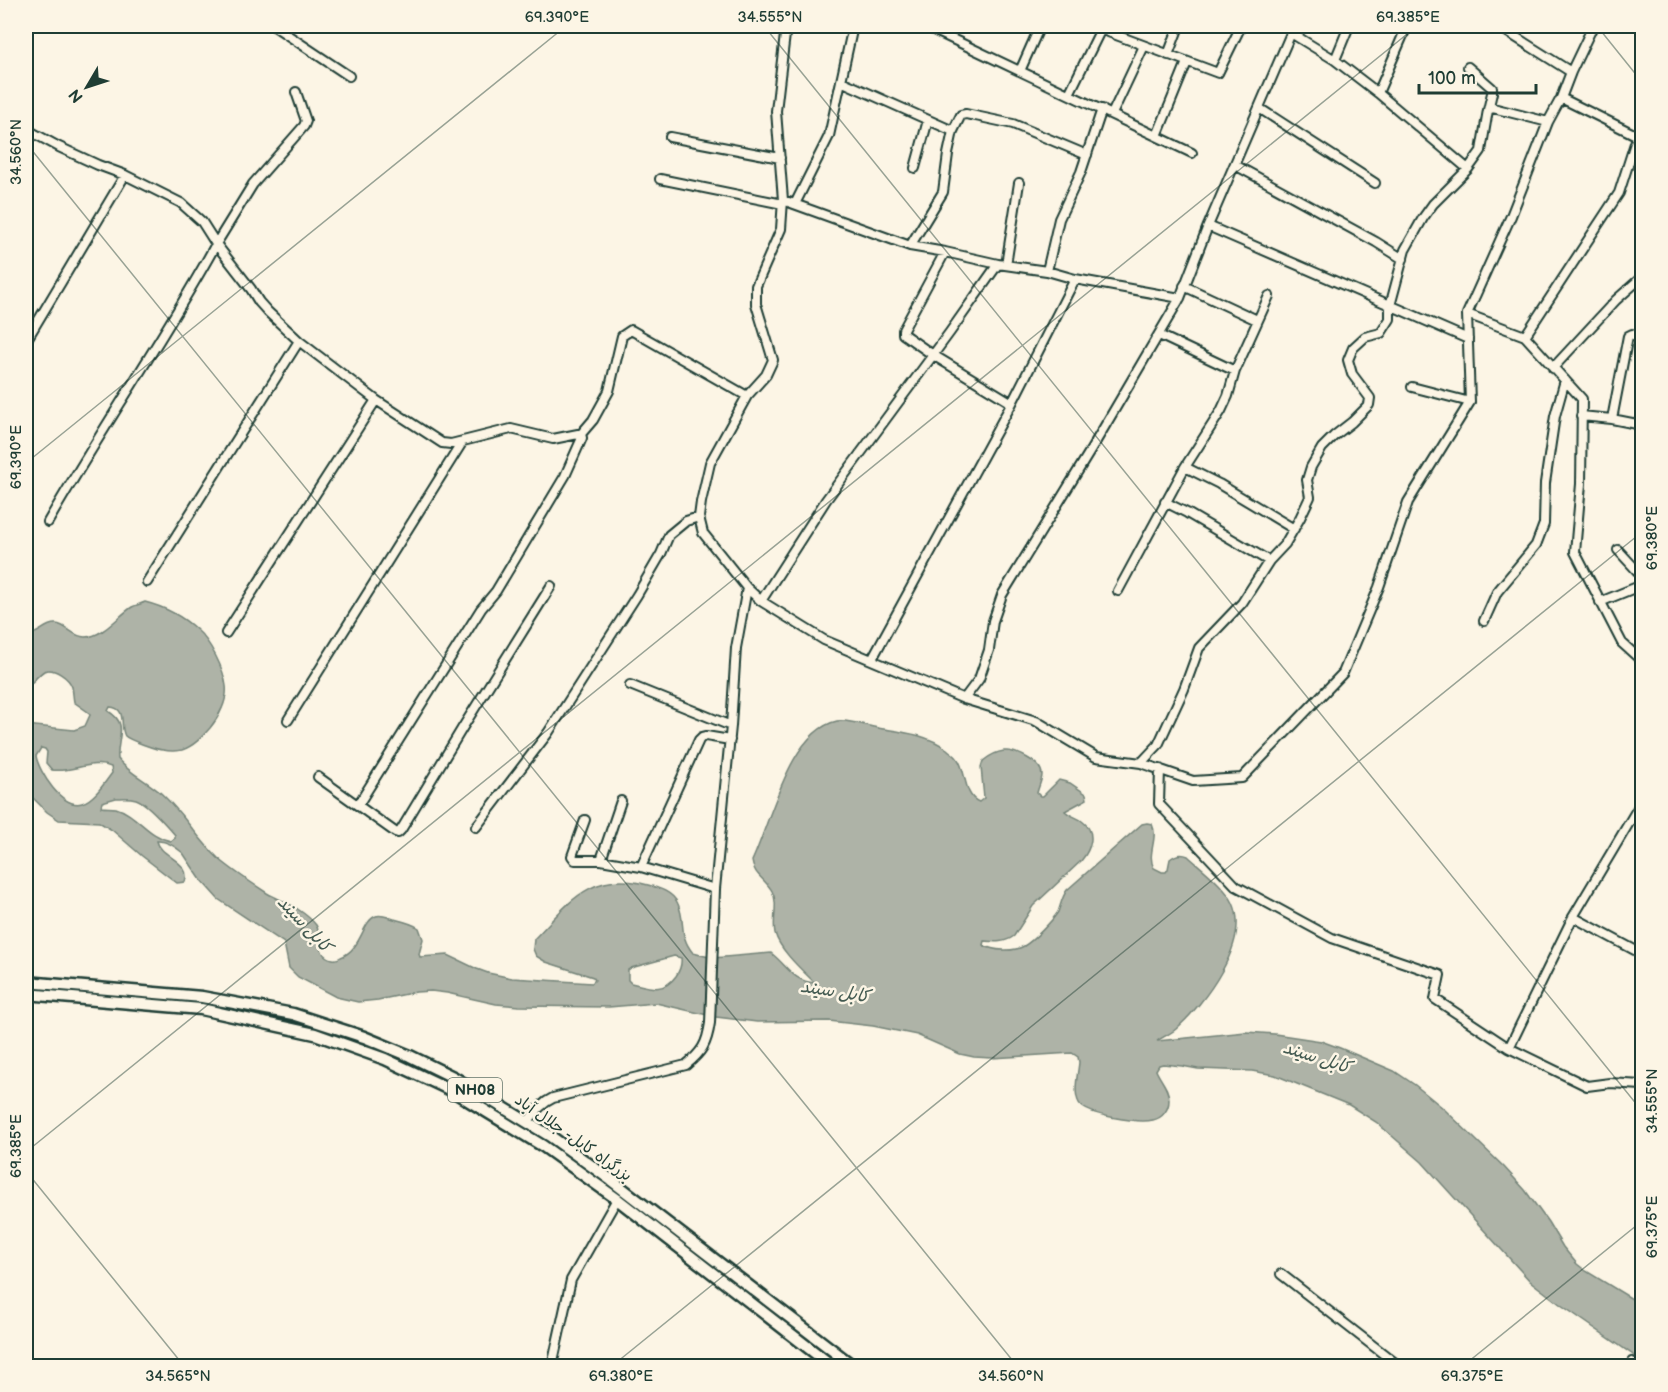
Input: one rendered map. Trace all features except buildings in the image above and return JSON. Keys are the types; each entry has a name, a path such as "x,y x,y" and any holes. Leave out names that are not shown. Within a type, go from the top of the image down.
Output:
{"highway":[{"name":"بزرگراه کابل- جلال آباد","path":"26,982 202,997 293,1014 364,1037 410,1056 453,1077 528,1121 611,1180 647,1215 832,1366"},
{"name":"بزرگراه کابل- جلال آباد","path":"26,994 201,1009 315,1034 385,1059 453,1090 543,1146 617,1199 647,1215 853,1366"},
{"path":"201,1009 202,997"},
{"path":"543,1146 550,1136"},
{"path":"604,1189 611,1180"}],"street":[{"path":"274,26 349,76"},
{"path":"786,26 776,111 783,202 781,229 756,286 756,304 773,360 766,375 747,396 710,463 699,517 703,533 747,588 761,601 824,640 964,699 1036,721 1095,757 1141,763 1193,781 1242,778 1343,673 1379,587 1408,502 1470,402 1467,314 1511,216 1548,122 1593,26"},
{"path":"795,204 829,136 853,26"},
{"path":"925,26 1192,153"},
{"path":"1020,71 1040,26"},
{"path":"1092,26 1218,73 1241,26"},
{"path":"1168,55 1179,26"},
{"path":"1335,60 1349,26"},
{"path":"1378,93 1407,26"},
{"path":"1498,26 1571,72"},
{"path":"1069,94 1101,29"},
{"path":"964,699 979,679 989,650 993,621 1002,595 1180,298 1208,226 1293,29 1378,93 1468,169"},
{"path":"1112,114 1144,46"},
{"path":"1157,136 1187,62"},
{"path":"1141,763 1158,745 1184,689 1199,648 1242,603 1269,561 1285,544 1294,529 1310,497 1307,480 1311,467 1322,448 1369,405 1370,398 1352,374 1348,360 1353,348 1365,337 1381,333 1390,319 1390,306 1405,250 1433,204 1468,169 1481,151 1492,88 1468,67"},
{"path":"841,81 953,131"},
{"path":"48,522 185,300 253,184 304,126 306,121 296,92"},
{"path":"1525,336 1619,193 1640,137 1561,98"},
{"path":"1259,108 1375,183"},
{"path":"1488,110 1493,108 1548,122"},
{"path":"1047,271 1059,219 1081,172 1102,109"},
{"path":"910,246 944,192 948,154 959,117 966,114 1013,124 1087,155"},
{"path":"915,168 928,120"},
{"path":"26,129 59,147 181,202 202,222 263,307 299,341 376,400 442,443 451,444 511,429 553,439 580,434 593,420 609,391 622,336 631,330 747,396"},
{"path":"670,136 780,158"},
{"path":"1235,165 1376,242 1402,259"},
{"path":"26,341 125,175"},
{"path":"660,179 795,204 910,246 1180,298"},
{"path":"761,601 826,500 1002,265 1019,183"},
{"path":"1208,226 1468,339"},
{"path":"945,252 902,332 933,355 1012,404"},
{"path":"1553,368 1616,300 1642,277"},
{"path":"872,659 1012,404 1075,279"},
{"path":"1184,286 1257,320"},
{"path":"1118,591 1185,467 1221,411 1235,370 1269,296"},
{"path":"1467,314 1525,336 1582,399 1581,484 1575,552 1622,643 1642,661"},
{"path":"1159,334 1235,370"},
{"path":"1612,419 1628,336 1632,334 1642,340"},
{"path":"147,582 299,341"},
{"path":"1484,621 1497,592 1536,545 1544,524 1545,483 1555,416 1564,380"},
{"path":"1412,387 1470,402"},
{"path":"226,633 376,400"},
{"path":"1581,416 1642,425"},
{"path":"358,805 481,609 496,591 560,486 582,438 580,434"},
{"path":"288,720 463,441"},
{"path":"1185,467 1219,484 1294,529"},
{"path":"1165,502 1269,561"},
{"path":"476,827 548,733 637,595 661,554 669,535 686,521 699,517"},
{"path":"1618,550 1642,576"},
{"path":"1600,602 1642,585"},
{"path":"318,777 395,832 401,830 551,586"},
{"path":"528,1121 545,1101 686,1065 698,1055 708,1040 715,889 730,740 736,648 747,588"},
{"path":"630,685 731,726"},
{"path":"641,867 699,740 706,736 730,740"},
{"path":"1160,769 1159,804 1236,886 1332,938 1440,975 1435,999 1509,1048 1587,1086 1610,1083 1642,1085"},
{"path":"601,860 621,801"},
{"path":"1509,1048 1574,917 1642,801"},
{"path":"585,820 572,856 573,859 601,860 641,867 715,889"},
{"path":"1574,917 1642,954"},
{"path":"552,1366 571,1280 617,1199"},
{"path":"1281,1274 1399,1366"},
{"path":"1629,1366 1632,1362 1639,1366"}],"water":[{"name":"کابل سيند","path":"145,602 173,613 202,635 216,656 226,686 226,697 220,714 207,731 198,741 178,751 155,748 128,738 123,732 121,714 116,708 110,707 108,711 119,721 120,727 118,759 164,796 224,863 261,889 304,913 316,925 324,954 334,959 338,959 353,948 371,919 382,916 407,922 419,928 423,939 420,957 448,955 488,973 512,978 592,983 595,980 593,977 546,962 536,956 533,949 534,939 583,892 611,882 628,881 657,888 673,896 680,911 685,940 693,953 713,958 771,953 795,976 815,983 792,960 778,940 774,928 774,896 755,870 752,861 784,780 806,742 820,729 837,721 922,737 939,744 956,757 970,794 979,802 984,798 981,767 983,761 998,752 1009,751 1033,761 1041,770 1042,775 1037,793 1040,796 1043,796 1059,780 1070,783 1086,794 1087,799 1065,811 1087,825 1091,835 1090,846 1081,861 1033,906 1014,936 1003,941 984,941 983,945 992,949 1009,950 1020,948 1028,943 1058,912 1067,890 1142,824 1152,824 1154,835 1151,857 1154,868 1166,872 1172,857 1181,854 1188,856 1225,890 1233,903 1237,919 1236,936 1230,953 1211,988 1176,1029 1157,1041 1246,1032 1275,1034 1321,1041 1394,1071 1443,1108 1504,1167 1525,1190 1577,1264 1642,1305 1642,1361 1530,1281 1422,1162 1376,1122 1349,1105 1275,1075 1252,1071 1159,1065 1156,1070 1168,1092 1168,1107 1165,1113 1157,1119 1146,1121 1102,1115 1084,1108 1077,1099 1078,1057 1072,1053 974,1057 960,1054 917,1035 873,1026 829,1021 757,1022 716,1017 656,1003 609,1007 519,1006 496,1004 431,991 358,1002 336,997 298,977 289,968 284,943 218,899 201,880 183,853 174,846 157,841 159,846 184,869 185,882 177,883 99,822 59,820 47,812 26,791 26,725 74,730 85,726 90,715 74,702 72,687 64,677 56,672 44,671 26,688 26,635 34,634 48,625 56,624 81,636 92,636 104,630 132,607","holes":["41,748 47,752 46,763 52,770 104,765 111,767 112,773 91,798 82,803 74,803 59,795 42,771 36,756","116,798 133,798 141,801 162,820 175,838 171,841 163,839 123,811 101,807 102,802","674,956 681,958 676,976 671,982 661,987 631,983 628,980 628,970"]}]}
